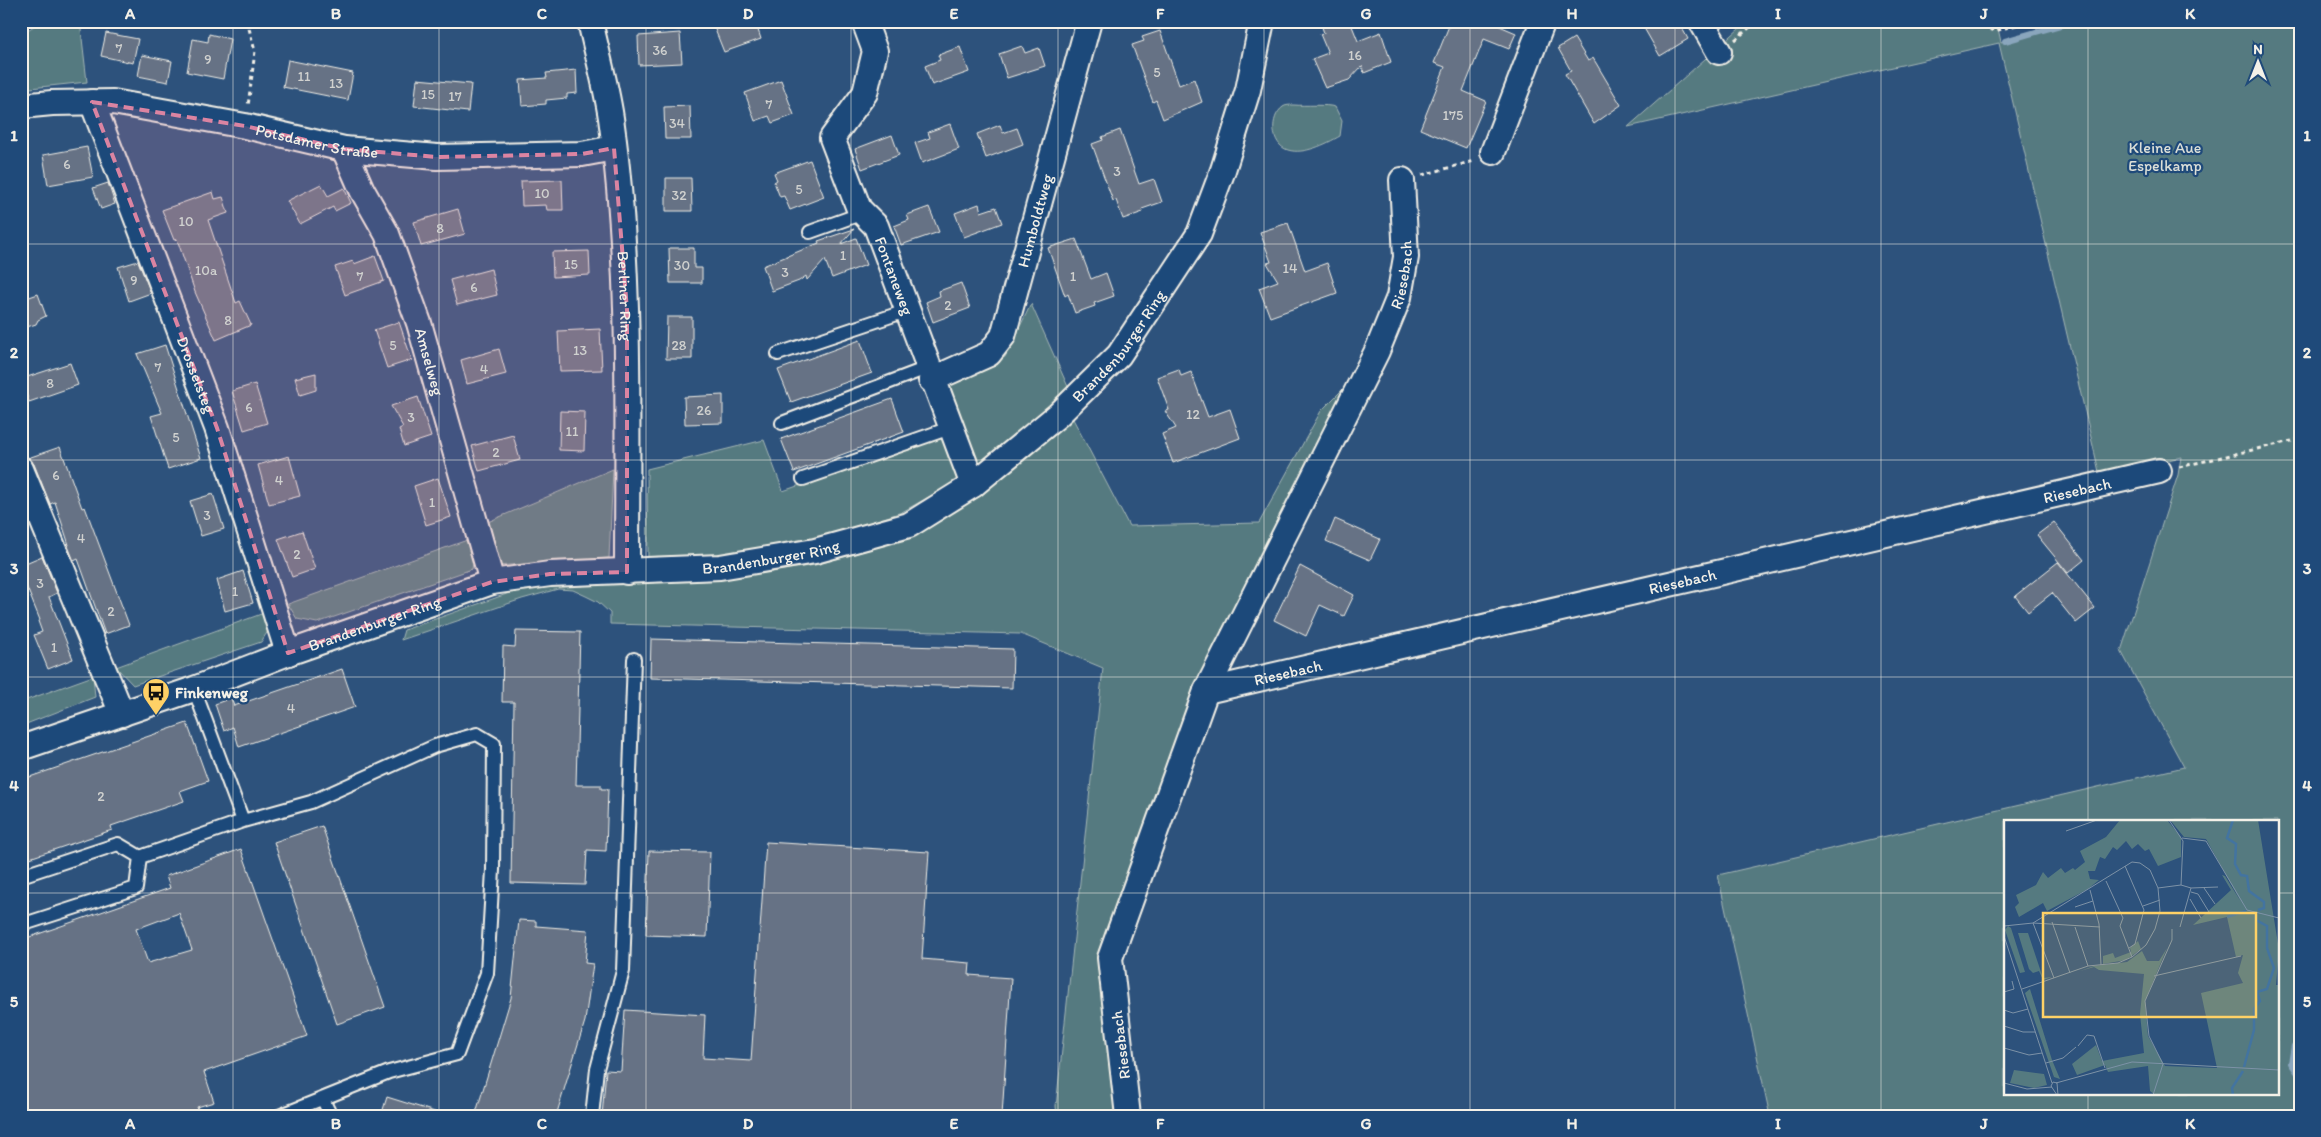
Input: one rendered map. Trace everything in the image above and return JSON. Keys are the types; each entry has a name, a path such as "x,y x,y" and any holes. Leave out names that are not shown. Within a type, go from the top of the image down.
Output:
{"street":[{"name":"Fontaneweg","path":"864,21 875,51 865,93 832,138 859,209 876,226 929,374 973,485"},
{"name":"Humboldtweg","path":"929,374 989,354 1003,336 1089,21"},
{"name":"Brandenburger Ring","path":"21,748 194,690 288,653 492,582 550,574 720,567 815,551 909,525 973,485 1058,415 1119,355 1198,234 1223,170 1248,90 1262,21"},
{"path":"1493,152 1542,21"},
{"path":"1701,21 1719,52"},
{"name":"Berliner Ring","path":"592,22 611,116 619,185 627,310 627,572"},
{"name":"Drosselsteg","path":"92,102 217,428 288,653"},
{"name":"Potsdamer Straße","path":"21,106 52,103 113,102 245,126 344,149 437,157 582,154 614,148"},
{"name":"Amselweg","path":"344,149 362,190 387,234 419,323 492,582"},
{"name":"Riesebach","path":"1128,1116 1110,958 1206,692 1377,351 1399,297 1406,257 1402,180"},
{"path":"21,469 122,714"},
{"name":"Riesebach","path":"1206,692 2160,471"}],"lane":[{"path":"810,232 864,213"},
{"path":"778,354 906,311"},
{"path":"782,423 929,374"},
{"path":"803,479 950,428"},
{"path":"592,1116 597,1069 623,971 634,659"},
{"path":"194,690 243,821"},
{"path":"21,876 118,844 140,857 243,821 311,802 435,746 477,734 494,744 493,870 487,973 457,1054 389,1072 323,1100 278,1116"},
{"path":"21,925 136,888 140,857"},
{"path":"323,1100 331,1116"}],"path":[{"path":"245,126 255,51 247,21"},
{"path":"1719,52 1758,21"},
{"path":"1967,21 1996,31 2030,21"},
{"path":"1402,180 1471,163 1493,152"},
{"path":"2160,471 2300,439"}],"highlighted area":[{"path":"92,102 245,126 344,149 437,157 582,154 614,148 627,310 627,572 550,574 492,582 288,653 217,428"}],"green space":[{"path":"42,21 80,21 87,82 21,89 21,34"},
{"name":"Kleine Aue Espelkamp","path":"1748,21 1987,21 1997,24 2001,42 2071,21 2300,21 2300,1116 1770,1116 1718,875 2184,767 2121,651 2178,475 2181,457 2100,476 1999,43 1628,127"},
{"path":"1284,106 1335,107 1342,121 1340,136 1322,145 1301,151 1288,150 1278,143 1274,130 1275,117"},
{"path":"1031,304 1069,389 1037,420 962,478 902,512 804,544 720,555 648,558 647,469 764,440 783,491 964,428 948,387 1005,357"},
{"path":"1345,387 1208,673 1105,957 1119,1116 1057,1116 1056,1106 1103,668 1021,634 610,624 610,613 598,602 573,590 558,589 522,599 401,640 404,630 521,589 589,581 717,580 815,565 917,536 992,483 1072,417 1129,526 1259,523 1321,411"},
{"path":"613,469 609,558 496,566 483,524"},
{"path":"470,539 472,569 317,623 297,619 288,604"},
{"path":"264,613 268,631 261,642 133,685 116,667"},
{"path":"93,676 95,697 21,726 21,702"}],"building":[{"path":"730,21 755,21 761,39 724,52 714,27"},
{"path":"1320,21 1350,21 1358,41 1381,32 1391,62 1364,73 1362,66 1349,80 1325,88 1312,59 1328,53 1320,34 1324,33"},
{"path":"1451,21 1488,21 1516,33 1509,49 1484,39 1463,91 1486,101 1466,148 1420,129 1445,67 1434,63"},
{"path":"1640,21 1678,21 1688,39 1660,56"},
{"path":"1160,31 1179,85 1194,79 1202,102 1163,119 1156,100 1153,102 1132,45 1144,41 1142,37"},
{"path":"106,33 138,39 133,63 101,56"},
{"path":"680,33 682,63 639,65 638,36"},
{"path":"209,34 230,39 223,79 187,72 193,39 208,42"},
{"path":"1574,38 1588,61 1593,58 1621,105 1594,124 1565,74 1571,71 1558,48"},
{"path":"1022,46 1025,53 1039,48 1045,66 1007,78 999,54"},
{"path":"960,47 969,72 932,85 925,66 940,60 938,55"},
{"path":"142,55 172,61 168,82 138,76"},
{"path":"288,60 353,73 348,100 283,87"},
{"path":"576,70 577,93 567,94 567,98 546,100 546,104 522,106 520,80 547,78 546,73"},
{"path":"417,79 471,84 468,112 414,106"},
{"path":"781,80 794,115 772,123 769,116 755,121 745,93"},
{"path":"690,106 691,139 665,139 664,107"},
{"path":"950,124 959,149 922,163 915,143 930,138 928,132"},
{"path":"1000,125 1003,133 1017,128 1023,144 986,158 977,134"},
{"path":"1120,130 1139,184 1154,179 1162,202 1142,209 1143,212 1123,219 1116,200 1113,201 1092,144 1103,140 1102,137"},
{"path":"892,135 899,155 862,169 855,149"},
{"path":"87,147 93,177 48,185 43,155"},
{"path":"810,160 824,197 790,210 784,196 780,197 774,182 777,180 774,173"},
{"path":"666,178 691,178 692,211 666,211"},
{"path":"562,180 563,210 547,210 546,205 522,206 521,181"},
{"path":"108,183 115,204 101,209 93,188"},
{"path":"321,184 328,196 344,188 351,203 335,211 333,207 300,224 287,201"},
{"path":"213,192 215,199 223,197 228,213 208,220 236,303 240,301 251,325 216,340 195,292 177,239 174,240 162,210"},
{"path":"979,204 981,212 996,207 1002,223 964,237 955,213"},
{"path":"929,207 939,232 901,245 894,226 909,220 907,215"},
{"path":"458,209 465,234 421,246 414,222"},
{"path":"1288,223 1305,271 1327,263 1337,293 1270,317 1259,288 1278,281 1267,263 1271,262 1260,232"},
{"path":"854,229 841,244 856,238 866,265 832,278 825,260 807,280 806,276 799,281 772,291 763,266 819,243 818,241"},
{"path":"1076,239 1091,279 1106,273 1114,296 1094,303 1095,306 1075,313 1068,294 1065,296 1048,248"},
{"path":"669,248 694,248 694,268 702,268 702,283 670,283"},
{"path":"589,251 590,275 553,277 552,252"},
{"path":"375,256 384,281 345,295 335,267 353,261 354,264"},
{"path":"138,261 151,293 129,301 118,267"},
{"path":"491,269 497,295 457,305 450,280"},
{"path":"961,283 970,308 933,322 926,302 940,296 939,291"},
{"path":"38,294 46,316 38,320 36,324 21,329 21,300"},
{"path":"667,317 692,317 692,359 666,359"},
{"path":"399,322 412,360 387,368 374,330"},
{"path":"600,329 602,370 560,371 558,331"},
{"path":"860,340 872,373 791,402 778,370"},
{"path":"165,345 201,458 168,469 151,416 162,413 137,354"},
{"path":"499,349 506,374 467,384 461,360"},
{"path":"70,363 78,385 29,402 21,379"},
{"path":"1179,369 1181,376 1191,372 1208,417 1230,409 1240,438 1173,463 1162,434 1176,428 1165,411 1169,410 1157,377"},
{"path":"316,373 316,390 300,395 295,378"},
{"path":"255,384 267,423 244,430 232,391"},
{"path":"723,395 723,423 685,424 684,397"},
{"path":"418,397 431,437 404,446 399,429 403,427 391,406"},
{"path":"892,399 904,432 794,472 781,439"},
{"path":"560,411 585,412 584,451 559,450"},
{"path":"513,435 520,460 479,471 472,446"},
{"path":"60,447 82,508 85,507 129,625 105,634 78,559 74,561 68,546 55,502 50,504 34,464 28,458"},
{"path":"289,456 300,496 269,504 258,465"},
{"path":"438,478 451,517 426,525 414,486"},
{"path":"213,494 224,529 201,536 190,501"},
{"path":"1335,519 1380,539 1370,560 1326,541"},
{"path":"2054,522 2084,560 2068,573 2037,535"},
{"path":"302,531 315,569 292,577 278,539"},
{"path":"42,556 57,593 49,597 73,659 48,669 34,635 42,632 38,621 40,620 21,573 21,565"},
{"path":"2058,562 2095,608 2076,623 2052,593 2028,612 2015,596"},
{"path":"1300,566 1354,595 1344,616 1320,605 1306,636 1274,620"},
{"path":"243,571 253,603 225,611 217,580"},
{"path":"516,631 580,632 576,785 601,785 601,789 608,789 606,851 587,850 585,885 511,883 514,702 502,702 503,646 515,647"},
{"path":"651,639 1013,649 1012,688 650,678"},
{"path":"342,669 355,707 239,747 233,727 224,731 215,704 231,698 234,706"},
{"path":"187,723 208,781 180,791 184,801 111,826 112,830 21,861 21,780"},
{"path":"322,826 385,1007 337,1024 274,842"},
{"path":"766,842 929,852 922,959 970,963 969,975 1011,978 1002,1116 602,1116 606,1070 621,1071 625,1010 705,1015 703,1058 751,1061"},
{"path":"241,849 307,1036 204,1072 214,1102 197,1107 200,1116 21,1116 21,940 170,888 166,876","holes":["179,913 192,950 148,963 136,929"]},
{"path":"649,851 710,852 707,937 646,935"},
{"path":"519,920 536,921 536,926 588,930 585,963 593,964 585,1021 556,1116 475,1116 511,998"},
{"path":"387,1097 435,1112 434,1116 381,1116"}],"waterway":[{"path":"2005,41 2074,21"},
{"path":"2300,1040 2294,1046 2291,1063 2300,1076"}],"place":[{"name":"Finkenweg","path":"156,716"}]}
